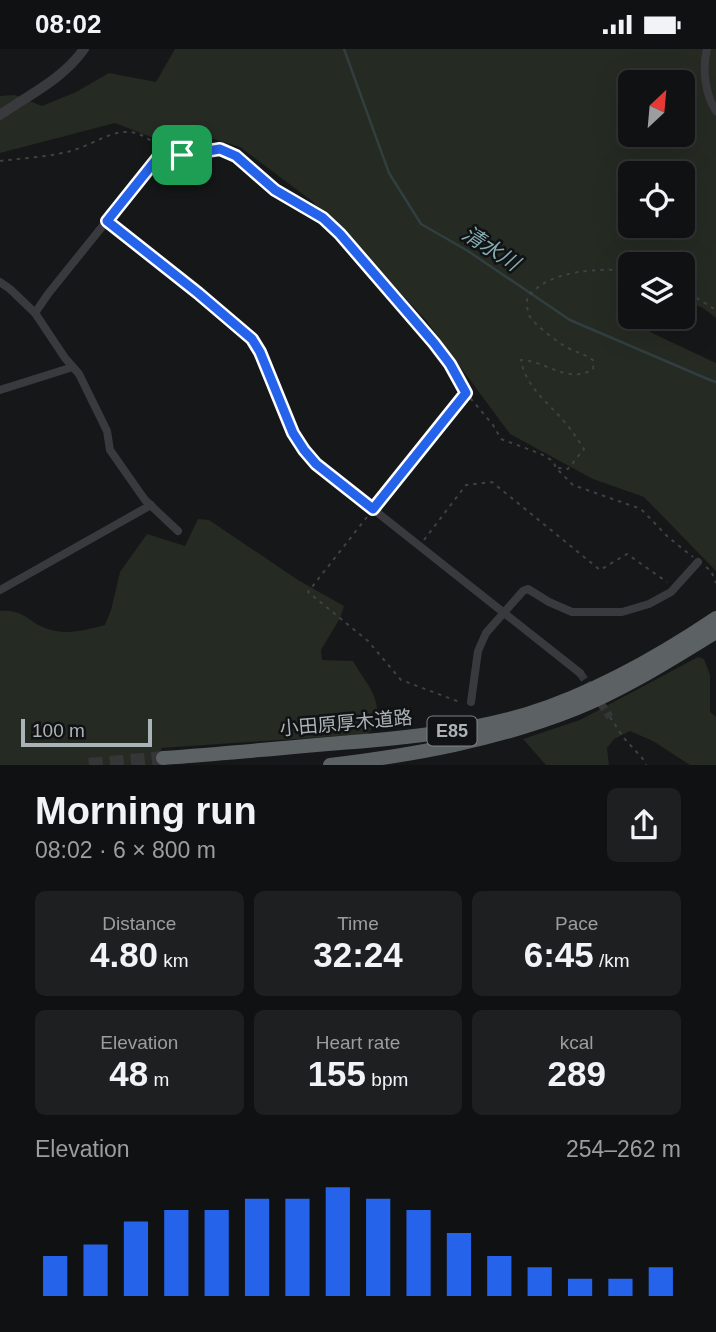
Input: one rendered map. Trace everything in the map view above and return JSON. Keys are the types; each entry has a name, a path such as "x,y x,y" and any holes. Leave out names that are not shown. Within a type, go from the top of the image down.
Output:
{"highway":[{"name":"小田原厚木道路","path":"163,758 418,736 494,723 573,697 619,676 716,618"},
{"name":"小田原厚木道路","path":"330,765 426,751 533,725 625,686 716,632"}],"street":[{"path":"0,115 62,73 76,61 84,49"},
{"path":"707,49 705,58 708,96 716,111"},
{"path":"35,313 163,151"},
{"path":"107,221 252,339 260,352 293,433 316,464 580,673"},
{"path":"0,282 35,313 83,381 107,431 110,450 145,500 178,531"},
{"path":"0,390 73,367"},
{"path":"0,590 151,505"},
{"path":"471,702 478,651 486,633 523,591 528,589 572,612 622,613 649,604 671,592 698,562"}],"path":[{"path":"0,161 69,151 115,133 140,134 163,151 182,155 220,149 230,152 275,190 323,218 340,234 434,343 450,364 466,393 493,425 501,439 553,461 556,468 573,485 641,509 668,537 711,571 716,583"},
{"path":"556,468 568,469 584,449 570,428 531,385 521,360 531,360 565,373 587,373 593,369 594,361 566,347 540,329 528,314 527,298 549,281 574,272 618,269"},
{"path":"695,296 716,310"},
{"path":"466,393 308,592 368,641 401,680 457,701 471,702"},
{"path":"419,546 467,485 492,482 600,569 627,554 675,587"},
{"path":"610,717 646,765"}],"shaded area":[{"path":"175,49 716,49 716,318 695,306 695,252 618,252 618,329 652,329 650,332 716,363 716,571 644,497 593,479 510,434 425,319 312,201 240,147 214,139 169,144 115,123 0,153 0,96 15,95 42,106 76,92 109,73 156,82"},
{"path":"198,519 209,520 298,580 344,606 321,650 322,660 353,661 365,680 377,705 377,714 368,734 161,748 163,765 0,765 0,611 19,613 45,628 60,632 105,625 120,572 147,534 185,546"},
{"path":"698,657 704,659 710,675 710,712 716,717 716,765 690,765 653,741 630,731 614,739 607,748 609,765 546,765 523,739 580,720"}],"waterway":[{"name":"清水川","path":"344,49 389,173 421,224 468,251 570,320 716,382"}],"tunnel":[{"path":"580,673 610,717"},
{"path":"89,765 163,758"}],"route":[{"path":"220,149 230,152 275,190 323,218 434,343 450,364 466,393 373,509 316,464 304,450 293,433 260,352 252,339 107,221 163,151 182,155 220,149"}]}
